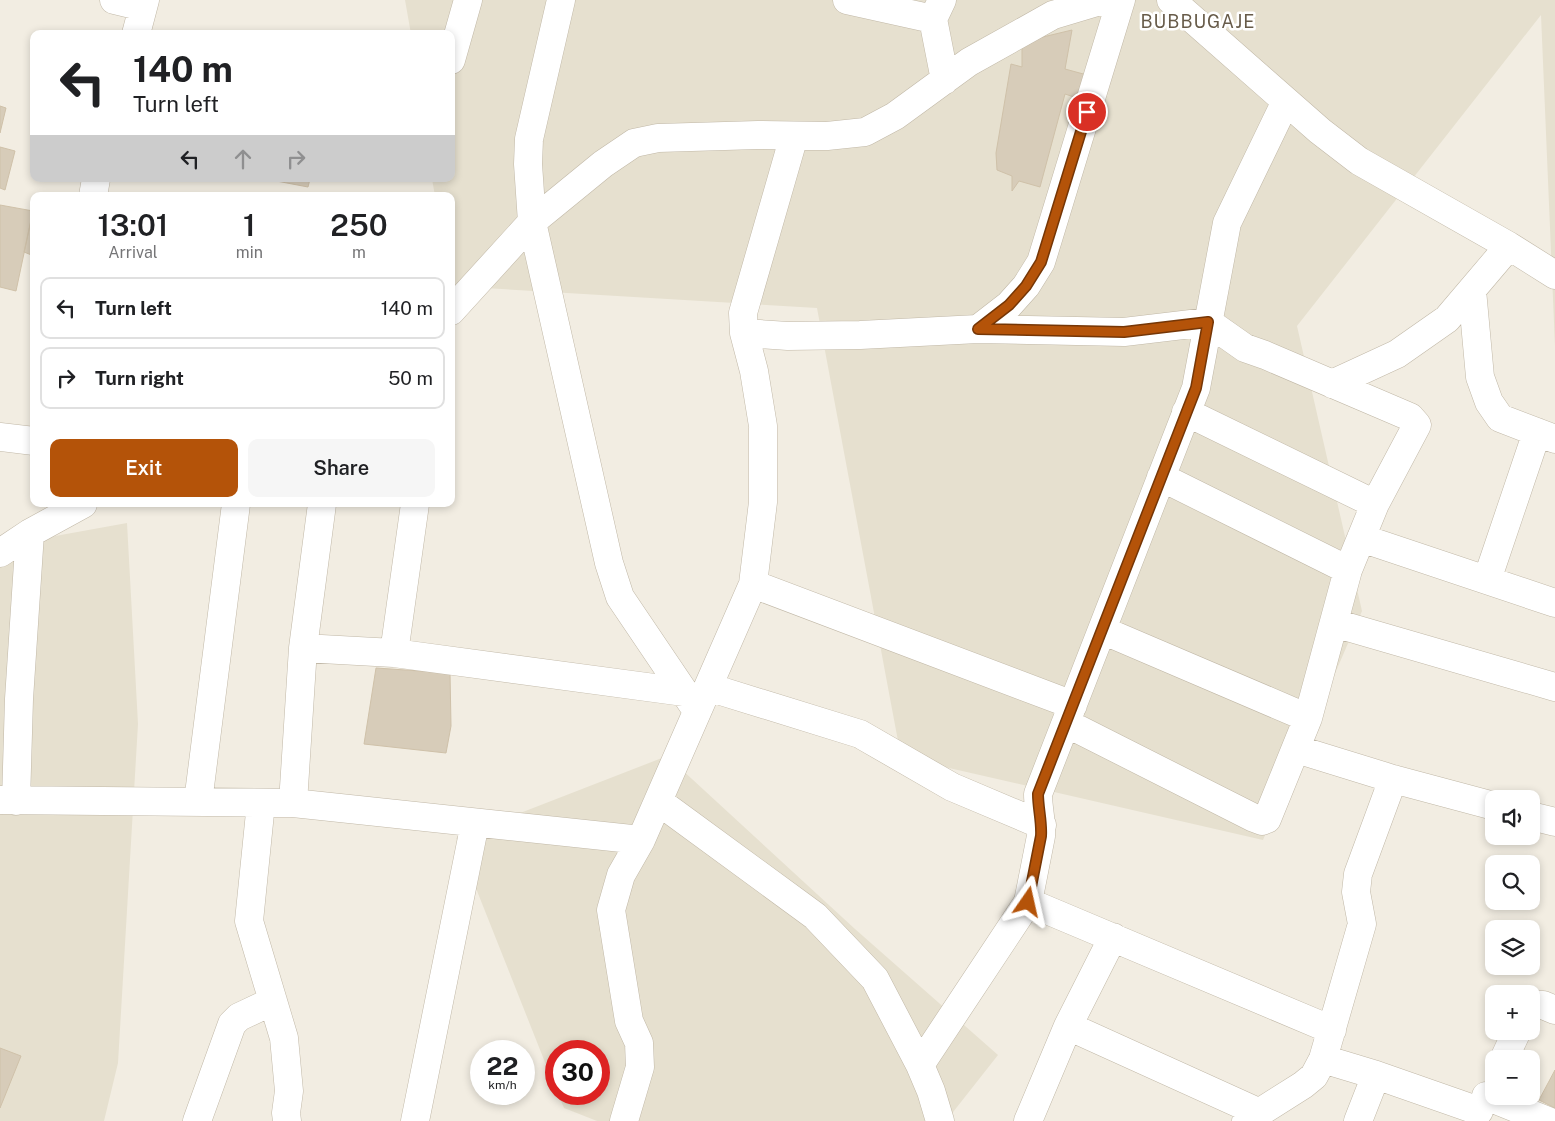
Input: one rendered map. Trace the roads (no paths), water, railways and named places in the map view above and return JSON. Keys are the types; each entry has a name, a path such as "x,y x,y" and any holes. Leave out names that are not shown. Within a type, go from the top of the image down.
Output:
{"street":[{"path":"114,0 144,4 137,30"},
{"path":"455,46 468,0"},
{"path":"561,0 529,140 528,164 532,222 609,563 620,597 696,697"},
{"path":"847,0 938,10 945,80"},
{"path":"455,307 532,222 603,164 634,144 658,138 758,135 828,136 865,132 895,116 969,62 1053,15 1103,0"},
{"path":"978,329 1009,305 1026,286 1041,262 1121,0"},
{"path":"1171,0 1320,131 1359,161 1509,246 1555,275"},
{"path":"920,1065 1028,902 1042,826 1038,794 1196,388 1227,223 1286,101"},
{"path":"624,1121 640,1067 639,1043 629,1021 611,910 621,875 641,840 658,800 696,697 753,584 763,502 763,426 754,371 744,333 743,313 794,136"},
{"path":"1332,384 1397,354 1447,319 1509,246"},
{"path":"1472,290 1480,377 1489,402 1500,418 1546,436 1487,580"},
{"path":"744,333 788,336 860,335 978,329 1124,332 1208,322 1245,348 1410,417 1417,425 1375,504 1348,570 1308,718 1267,819 1254,818 1069,714 753,584"},
{"path":"1186,412 1375,504"},
{"path":"0,437 30,441"},
{"path":"1161,477 1348,570"},
{"path":"0,553 74,507"},
{"path":"198,802 236,507"},
{"path":"293,803 304,648 322,507"},
{"path":"394,653 415,507"},
{"path":"30,533 9,699 8,800 293,803 641,840"},
{"path":"1361,538 1555,603"},
{"path":"1334,623 1555,687"},
{"path":"1102,630 1308,718"},
{"path":"304,648 394,653 696,697 860,734 952,787 1042,826"},
{"path":"1296,749 1485,804"},
{"path":"1068,1026 1253,1117 1303,1085 1314,1076 1323,1059 1332,1030 1362,924 1356,892 1358,874 1392,778"},
{"path":"658,800 815,916 875,980 920,1065 931,1091 940,1121"},
{"path":"261,803 249,921 284,1038 288,1062 287,1121"},
{"path":"1540,818 1555,822"},
{"path":"415,1121 475,823"},
{"path":"1028,902 1332,1030"},
{"path":"1028,1121 1068,1026 1113,937"},
{"path":"197,1121 232,1024 239,1017 273,1001"},
{"path":"1540,1005 1555,1010"},
{"path":"1323,1059 1548,1121"},
{"path":"1358,1121 1376,1075"}],"district":[{"name":"BUBBUGAJE","path":"1198,22"}]}
